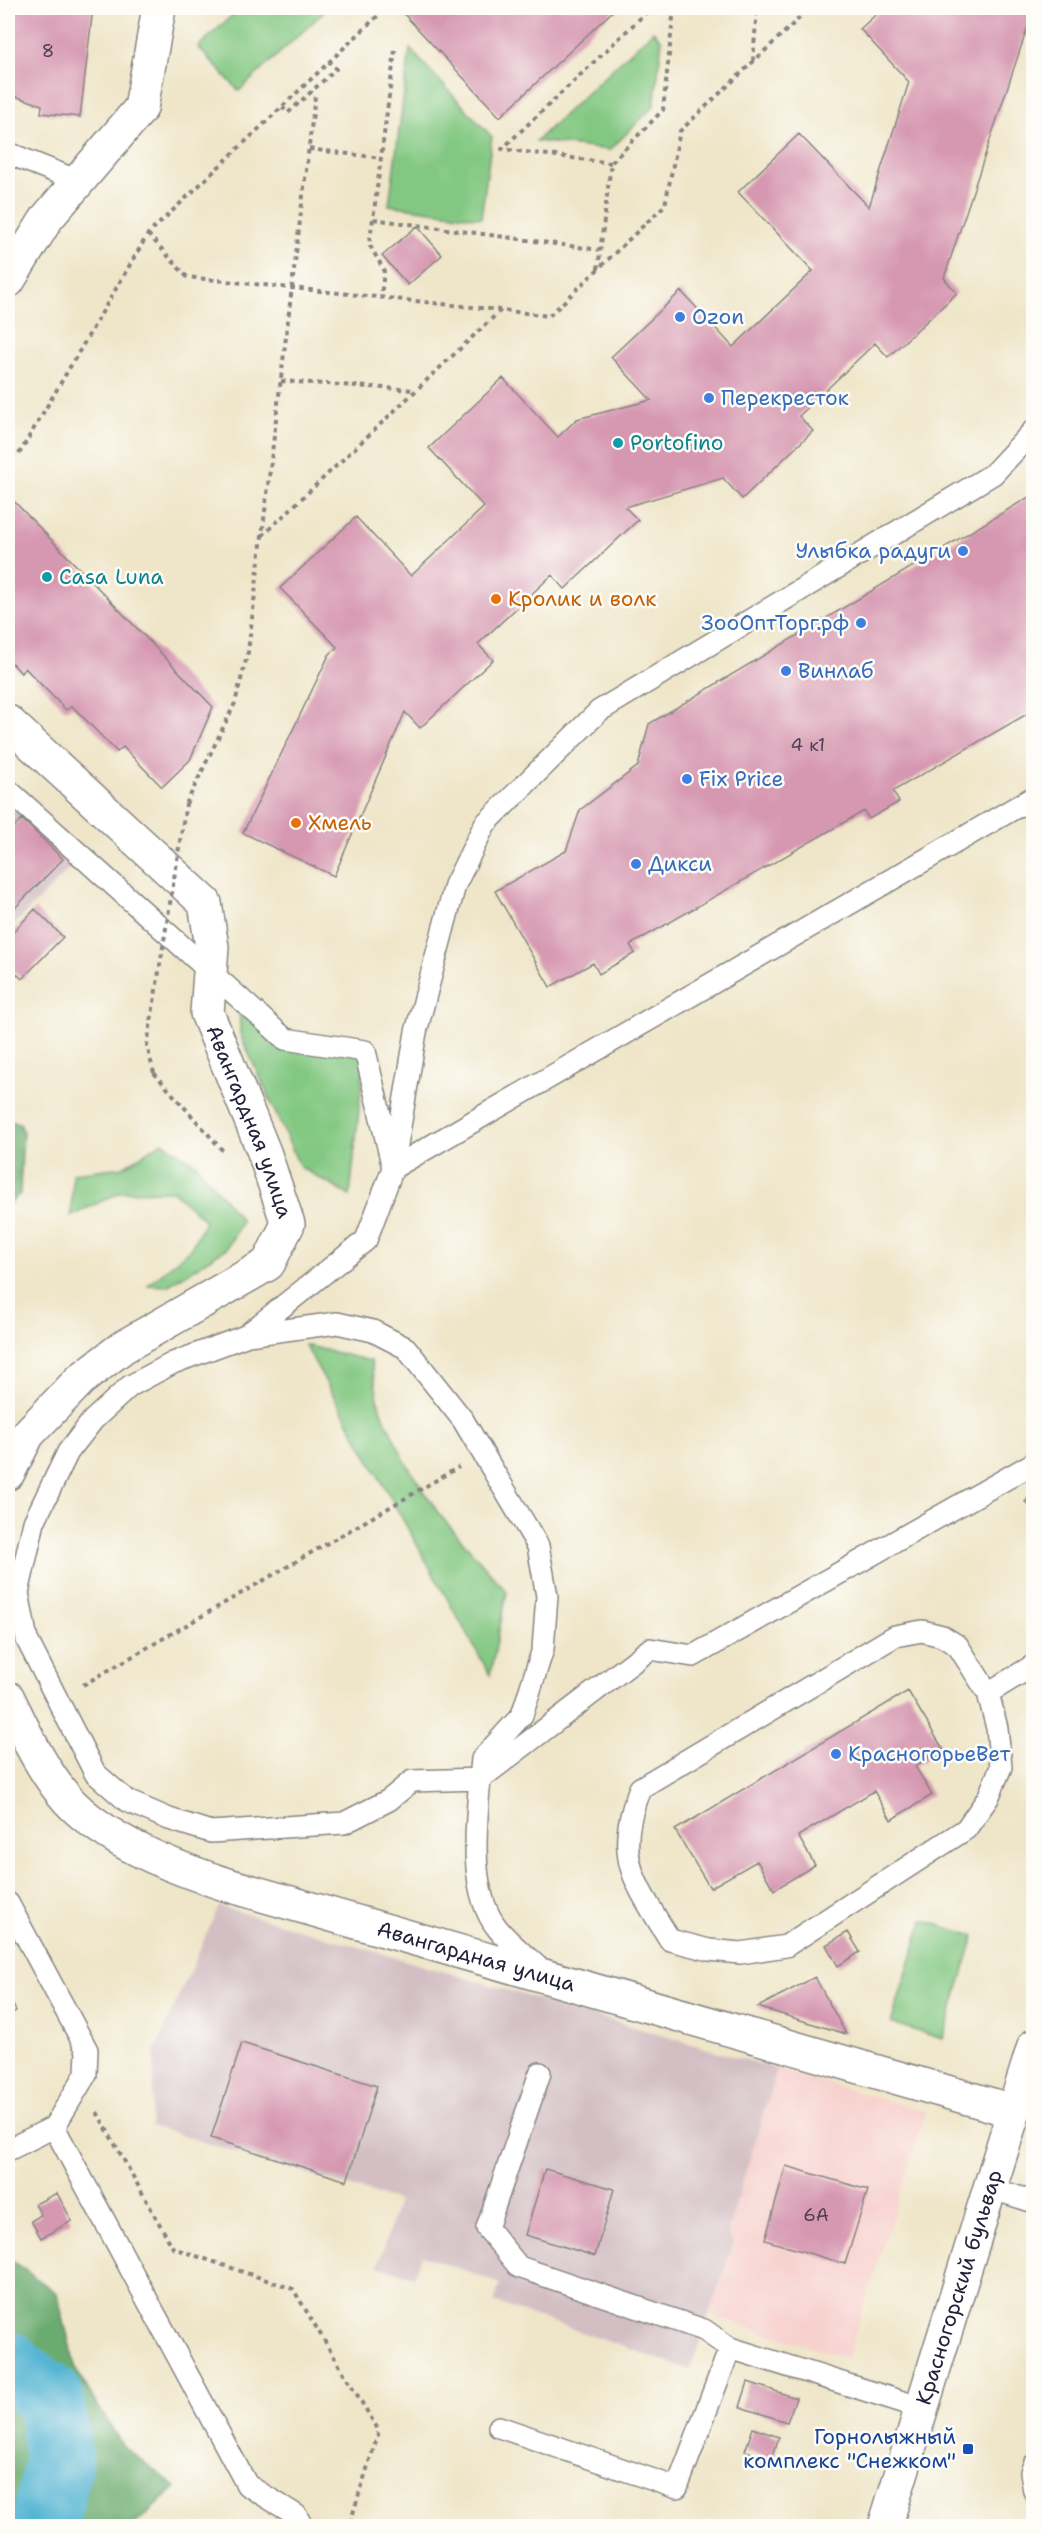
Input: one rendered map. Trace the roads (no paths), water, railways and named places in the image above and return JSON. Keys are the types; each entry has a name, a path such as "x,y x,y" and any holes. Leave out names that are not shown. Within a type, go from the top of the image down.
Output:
{"street":[{"path":"8,281 47,218 141,108 159,8"},
{"name":"Авангардная улица","path":"8,722 204,903 212,947 207,1013 264,1152 288,1224 268,1264 123,1347 80,1380 28,1434 8,1473"},
{"name":"Авангардная улица","path":"8,1698 41,1764 69,1801 112,1835 172,1867 1013,2111"},
{"name":"Красногорский бульвар","path":"885,2526 1034,2046"}],"lane":[{"path":"8,153 78,181"},
{"path":"248,1335 366,1240 393,1168 416,1032 455,885 485,824 599,711 993,474 1034,430"},
{"path":"8,790 285,1039 365,1051 393,1168"},
{"path":"393,1168 1034,797"},
{"path":"547,1976 497,1928 483,1898 477,1867 475,1827 480,1779 482,1759 522,1715 543,1649 547,1596 538,1546 463,1420 406,1348 372,1331 337,1323 248,1335 173,1363 130,1386 93,1420 68,1452 34,1522 18,1593 27,1640 95,1773 127,1801 170,1819 211,1832 344,1823 389,1800 412,1781 480,1779 650,1649 693,1656 1034,1463"},
{"path":"922,1631 942,1636 958,1646 988,1693 998,1728 1001,1767 988,1798 966,1829 786,1946 740,1953 709,1950 670,1940 631,1874 627,1843 632,1809 640,1788 895,1636 922,1631"},
{"path":"988,1693 1034,1665"},
{"path":"8,1903 87,2050 86,2074 54,2127 8,2150"},
{"path":"540,2073 486,2229 519,2267 704,2331 730,2348 922,2408"},
{"path":"54,2127 247,2485 296,2515 302,2526"},
{"path":"990,2188 1034,2202"},
{"path":"499,2427 677,2488 730,2348"},
{"path":"1034,2465 1031,2472 1034,2491"}],"waterway":[{"path":"8,2365 50,2398 59,2458 45,2526"}],"place":[{"name":"Ozon","path":"680,317"},
{"name":"Перекресток","path":"709,398"},
{"name":"Portofino","path":"618,443"},
{"name":"Улыбка радуги","path":"963,551"},
{"name":"Casa Luna","path":"47,577"},
{"name":"Кролик и волк","path":"496,599"},
{"name":"ЗооОптТорг.рф","path":"861,623"},
{"name":"Винлаб","path":"786,671"},
{"name":"Fix Price","path":"687,779"},
{"name":"Хмель","path":"296,823"},
{"name":"Дикси","path":"636,864"},
{"name":"КрасногорьеВет","path":"836,1754"},
{"name":"Горнолыжный комплекс \"Снежком\"","path":"968,2449"}]}
